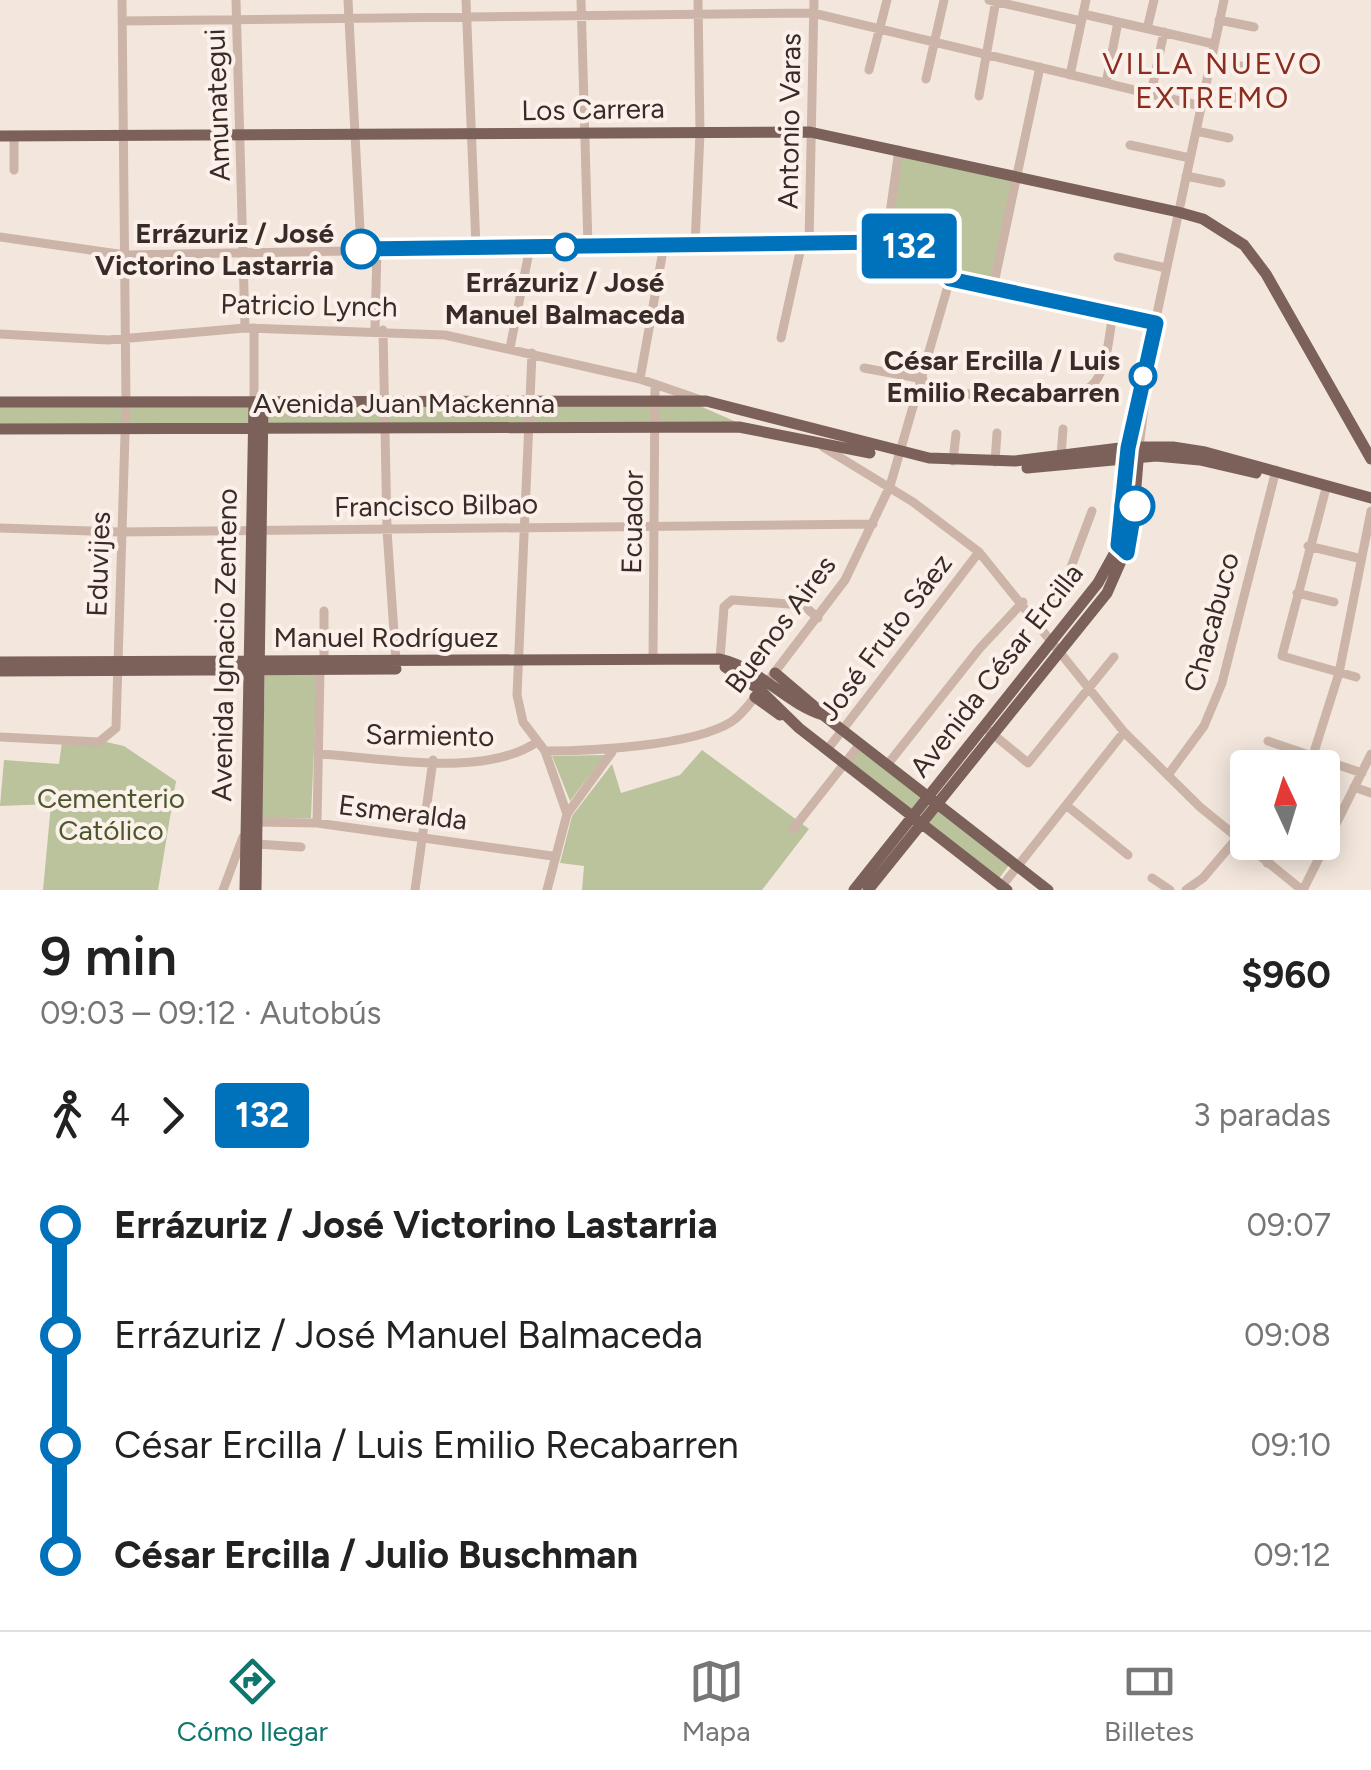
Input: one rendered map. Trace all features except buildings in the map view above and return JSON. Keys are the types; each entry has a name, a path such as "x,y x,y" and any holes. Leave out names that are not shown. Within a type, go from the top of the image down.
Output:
{"main road":[{"name":"Los Carrera","path":"0,136 241,138 810,132 1178,212 1203,219 1244,246 1266,274 1371,458"},
{"name":"Avenida Juan Mackenna","path":"0,402 706,402"},
{"name":"Avenida Ignacio Zenteno","path":"256,890 257,844 252,822 258,402"},
{"name":"Patricio Lynch","path":"706,402 901,458"},
{"name":"Avenida Juan Mackenna","path":"0,429 739,426 901,458"},
{"path":"901,458 994,462 1194,450 1371,508"},
{"path":"901,458 1013,468 1134,452"},
{"name":"Avenida César Ercilla","path":"854,890 933,801 1096,597 1123,549 1134,452"},
{"path":"1274,474 1371,498"},
{"name":"Manuel Rodríguez","path":"322,666 720,659 764,686"},
{"name":"Manuel Rodríguez","path":"0,662 117,667"},
{"name":"Manuel Rodríguez","path":"0,671 255,666 713,666 734,671 764,686"},
{"path":"764,686 823,715 1048,890"},
{"path":"764,686 798,728 1005,888"},
{"name":"Avenida César Ercilla","path":"868,890 917,820"},
{"name":"Avenida Ignacio Zenteno","path":"245,890 241,861 252,822"}],"street":[{"name":"Eduvijes","path":"0,737 98,742 116,728 126,402 122,0"},
{"name":"Amunategui","path":"236,0 245,252 258,402"},
{"path":"348,0 361,249"},
{"path":"466,0 476,247"},
{"path":"582,0 588,246"},
{"path":"695,245 700,133 698,0"},
{"name":"Antonio Varas","path":"780,338 806,243 814,0"},
{"path":"869,70 888,0"},
{"path":"926,79 944,0"},
{"path":"1070,75 1086,0"},
{"path":"1147,29 1154,0"},
{"name":"Avenida César Ercilla","path":"1134,452 1166,268 1224,0"},
{"path":"978,96 988,55 994,1 1118,22 1214,44"},
{"path":"122,22 814,13 1201,106"},
{"path":"1220,20 1254,27"},
{"path":"1106,84 1118,22"},
{"path":"1151,94 1164,32"},
{"path":"1211,60 1246,67"},
{"path":"993,288 1040,67"},
{"path":"1204,91 1241,98"},
{"path":"1196,131 1229,138"},
{"path":"14,136 14,170"},
{"path":"1130,145 1190,158"},
{"path":"886,242 899,150"},
{"path":"1186,176 1221,183"},
{"path":"0,237 125,254 886,242 916,248 950,279 1156,323"},
{"path":"640,378 664,245"},
{"path":"510,348 530,247"},
{"path":"377,250 396,662"},
{"path":"1118,257 1166,268"},
{"name":"Buenos Aires","path":"545,751 612,752 719,727 730,722 764,686 845,580 873,524 901,458 950,279"},
{"path":"864,368 922,382 1024,398 1076,395 1100,374 1113,314"},
{"name":"Patricio Lynch","path":"0,334 126,339 250,328 445,334 640,378 706,402"},
{"path":"532,354 519,708 545,751 567,814"},
{"name":"Ecuador","path":"653,660 655,384"},
{"path":"1061,456 1063,429"},
{"path":"994,462 997,433"},
{"path":"954,461 956,434"},
{"name":"Avenida Juan Mackenna","path":"807,438 890,486 979,552 1124,732 1230,832"},
{"name":"Chacabuco","path":"1168,775 1204,726 1222,684 1274,474"},
{"path":"1325,492 1282,656 1356,677"},
{"path":"1315,750 1339,672 1361,566 1358,558 1371,508"},
{"path":"1036,620 1061,594 1092,512"},
{"name":"Francisco Bilbao","path":"0,528 121,532 873,524"},
{"path":"1308,546 1358,558"},
{"name":"José Fruto Sáez","path":"827,750 979,552"},
{"path":"1297,593 1334,602"},
{"path":"720,659 724,606 732,600 803,605 818,618"},
{"path":"886,764 980,648 1023,602"},
{"path":"317,824 324,610"},
{"path":"989,731 1028,763 1114,657"},
{"path":"1005,888 1124,732"},
{"path":"1268,741 1286,750"},
{"name":"Sarmiento","path":"318,754 504,760 537,742"},
{"name":"José Fruto Sáez","path":"793,829 860,744"},
{"path":"547,890 552,856 567,814 612,752"},
{"path":"1302,890 1371,754"},
{"path":"415,890 433,760"},
{"path":"1340,768 1362,772"},
{"path":"1354,787 1371,793"},
{"path":"1066,805 1128,856"},
{"name":"Esmeralda","path":"252,822 317,824 552,856"},
{"path":"257,844 301,846"},
{"path":"1186,890 1203,878 1230,846"},
{"name":"Avenida Juan Mackenna","path":"1263,860 1302,890"},
{"path":"223,890 241,861"},
{"path":"1152,878 1170,890"}],"green space":[{"path":"902,156 1013,180 989,286 951,277 931,257 889,240"},
{"path":"693,403 741,424 0,426 0,404"},
{"path":"265,675 317,675 311,818 261,818"},
{"name":"Cementerio Católico","path":"102,741 124,746 176,781 158,890 43,890 51,804 0,806 4,760 59,764 62,742"},
{"path":"859,748 922,796 912,810 849,762"},
{"path":"702,750 809,829 762,890 582,890 584,866 560,863 572,816 612,764 621,793 680,775"},
{"path":"605,755 570,801 552,756"},
{"path":"937,810 1009,865 998,880 926,825"}],"bus line":[{"name":"132","path":"361,249 886,242 916,248 950,279 1156,323 1128,448 1118,545 1127,553 1135,506"}],"place":[{"name":"Errázuriz / José Manuel Balmaceda","path":"565,247"},
{"name":"Errázuriz / José Victorino Lastarria","path":"361,249"},
{"name":"César Ercilla / Luis Emilio Recabarren","path":"1143,376"}],"district":[{"name":"VILLA NUEVO EXTREMO","path":"1213,81"}]}
